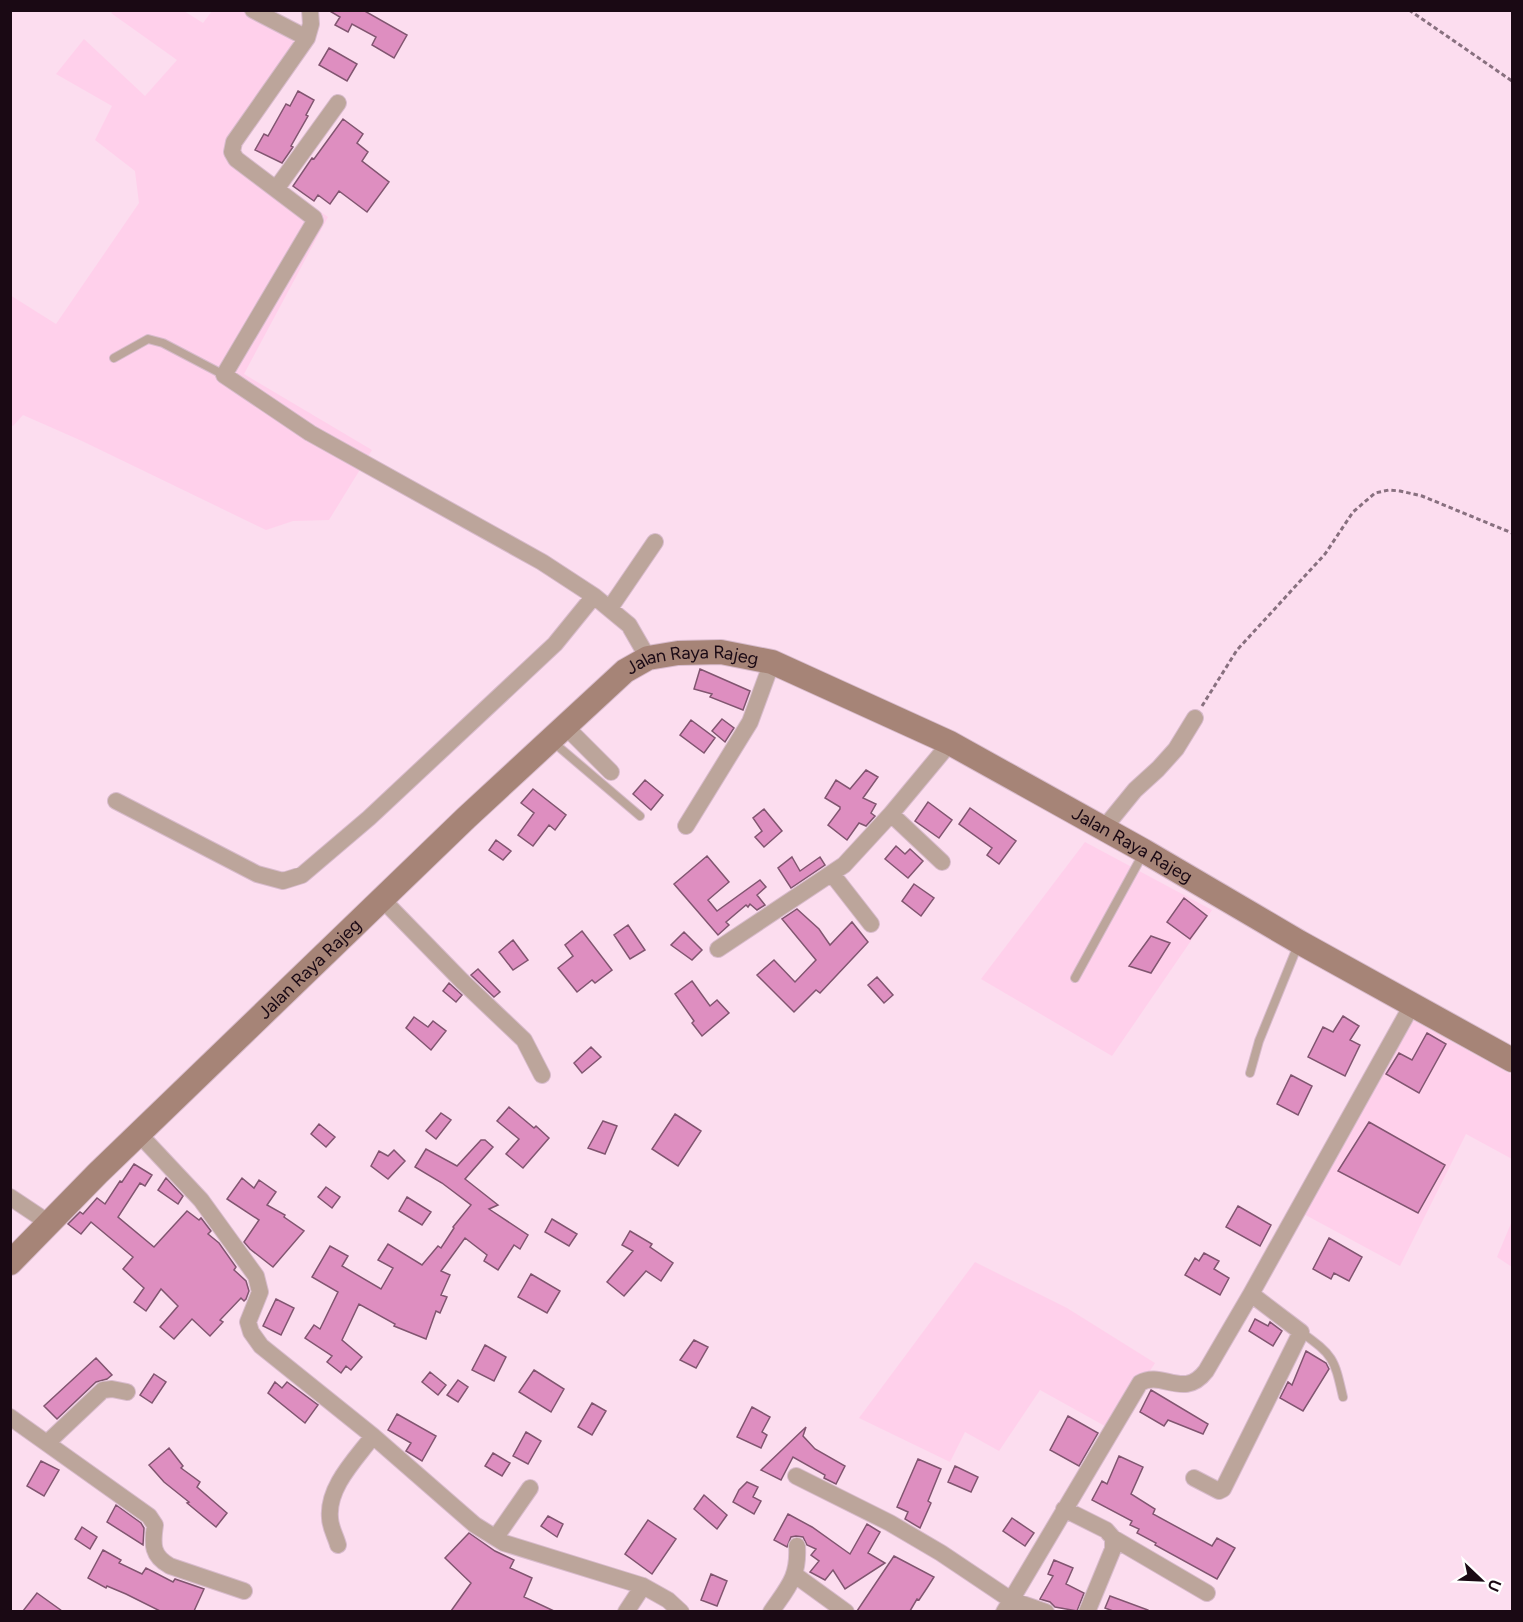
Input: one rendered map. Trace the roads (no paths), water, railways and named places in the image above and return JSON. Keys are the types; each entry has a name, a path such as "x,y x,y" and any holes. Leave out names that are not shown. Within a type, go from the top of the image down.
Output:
{"main road":[{"name":"Jalan Raya Rajeg","path":"10,1263 139,1134 382,899 625,671 648,658 678,653 721,652 772,662 950,743 1104,828 1299,942 1512,1060"}],"street":[{"path":"254,10 307,38"},
{"path":"310,10 310,32 307,38 232,147 233,156 236,159 314,218 315,223 224,375 310,433 542,562 594,596 629,625 648,658"},
{"path":"276,189 338,103"},
{"path":"610,608 655,542"},
{"path":"116,801 257,874 283,881 302,876 369,818 555,644 594,596"},
{"path":"686,826 750,722 772,662"},
{"path":"1104,828 1135,790 1176,749 1195,717"},
{"path":"558,733 611,772"},
{"path":"718,949 844,865 891,814 950,743"},
{"path":"891,814 942,862"},
{"path":"832,874 871,924"},
{"path":"382,899 462,981 524,1040 542,1076"},
{"path":"1007,1606 1140,1383 1146,1380 1186,1384 1198,1381 1251,1294 1412,1005"},
{"path":"139,1134 201,1200 256,1276 260,1292 248,1322 250,1332 261,1346 373,1436 475,1525 504,1543 643,1586 668,1600 681,1611"},
{"path":"10,1197 49,1223"},
{"path":"1194,1478 1219,1491 1223,1489 1301,1332 1251,1294"},
{"path":"47,1443 103,1390 127,1392"},
{"path":"10,1417 153,1520 154,1551 159,1560 170,1566 244,1591"},
{"path":"338,1545 330,1518 337,1485 373,1436"},
{"path":"796,1476 900,1529 941,1553 1007,1606 1046,1611"},
{"path":"496,1538 530,1488"},
{"path":"1064,1509 1106,1530 1113,1538 1207,1593"},
{"path":"1087,1611 1113,1548 1113,1538"},
{"path":"771,1611 795,1575 798,1566 797,1546"},
{"path":"795,1575 846,1611"},
{"path":"626,1611 643,1586"}],"lane":[{"path":"114,358 148,339 163,343 224,375"},
{"path":"558,733 640,816"},
{"path":"1075,978 1144,851"},
{"path":"1251,1073 1258,1041 1299,942"},
{"path":"1301,1332 1331,1357 1343,1398"}]}
